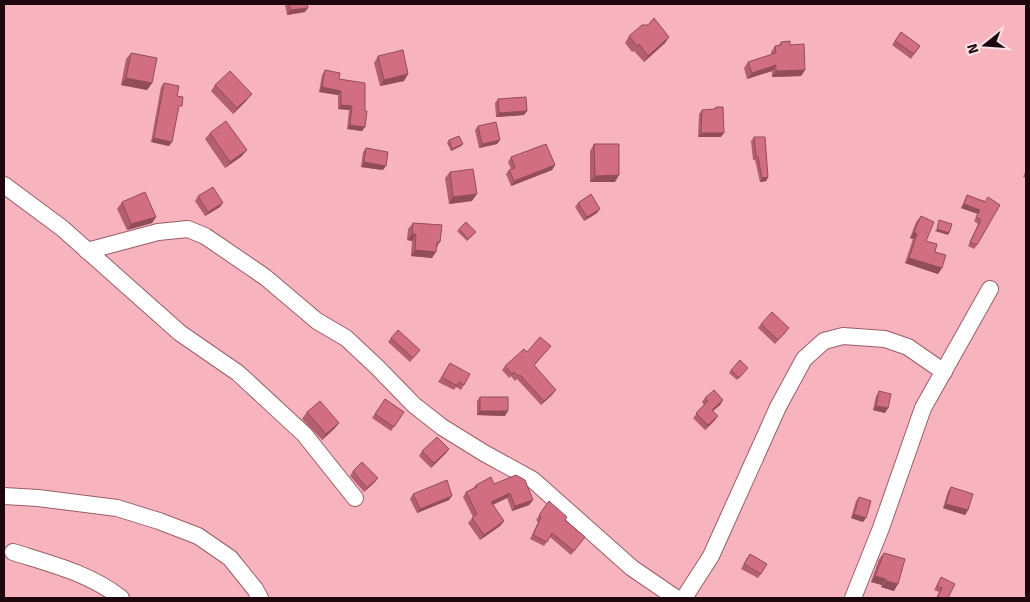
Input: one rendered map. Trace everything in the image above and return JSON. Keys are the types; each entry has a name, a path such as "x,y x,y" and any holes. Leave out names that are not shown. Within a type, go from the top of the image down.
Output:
{"street":[{"path":"4,185 62,228 180,333 238,373 304,434 355,498"},
{"path":"87,251 158,232 188,229 205,236 265,277 317,321 346,338 414,405 442,427 533,480 665,595"},
{"path":"853,598 881,528 923,408 990,290"},
{"path":"684,598 711,556 778,407 795,375 804,359 824,341 843,336 885,339 908,347 944,372"},
{"path":"4,496 38,498 117,508 198,536 230,558 260,598"},
{"path":"13,552 83,575 108,588 121,598"}],"building":[{"path":"289,4 307,4 308,8 290,10"},
{"path":"654,18 669,37 648,56 639,44 637,46 629,36 642,25 648,25"},
{"path":"901,32 920,46 914,54 895,41"},
{"path":"790,41 790,45 804,44 805,70 776,71 776,65 752,73 748,62 776,53 775,46 781,45 781,42"},
{"path":"403,50 408,74 384,80 378,56"},
{"path":"131,53 157,58 152,83 126,78"},
{"path":"325,70 340,73 339,79 365,83 365,111 367,111 365,127 350,125 352,106 341,105 341,91 322,87"},
{"path":"230,71 252,94 237,108 215,85"},
{"path":"164,83 179,86 177,96 183,97 182,106 179,106 172,142 154,138"},
{"path":"526,97 527,111 499,113 498,99"},
{"path":"716,107 723,107 724,133 701,133 702,110 715,109"},
{"path":"226,121 247,150 230,162 210,133"},
{"path":"496,122 500,140 482,144 478,126"},
{"path":"459,136 463,144 452,149 449,140"},
{"path":"754,137 765,137 768,177 762,178 758,157 756,157"},
{"path":"546,144 555,165 514,181 509,170 515,168 511,157"},
{"path":"594,144 619,144 619,175 595,176"},
{"path":"366,148 388,152 386,166 364,162"},
{"path":"473,169 477,194 453,197 450,172"},
{"path":"213,187 223,203 208,212 198,196"},
{"path":"145,192 156,217 131,224 122,202"},
{"path":"591,194 600,209 587,217 578,203"},
{"path":"967,195 985,202 988,197 1000,205 977,245 970,242 981,220 976,217 980,210 964,204"},
{"path":"921,216 934,222 926,241 937,244 935,252 946,255 942,268 909,258 917,234 914,232"},
{"path":"939,220 952,224 949,233 937,229"},
{"path":"466,222 476,232 468,239 459,229"},
{"path":"413,223 442,225 440,242 437,242 436,252 415,250 416,234 412,234"},
{"path":"772,312 789,328 778,340 761,324"},
{"path":"398,330 420,350 413,358 391,338"},
{"path":"540,337 551,346 534,365 556,390 544,401 520,375 518,376 514,372 512,374 505,366 524,349 527,352"},
{"path":"740,360 748,368 739,378 731,370"},
{"path":"450,363 470,374 464,385 459,382 457,386 442,377"},
{"path":"714,390 723,400 712,410 718,416 708,425 696,413 708,401 705,398"},
{"path":"879,391 891,394 888,408 876,406"},
{"path":"480,397 508,397 508,411 480,411"},
{"path":"385,399 404,412 394,427 375,414"},
{"path":"320,401 339,423 326,434 307,412"},
{"path":"437,437 449,449 434,463 422,451"},
{"path":"362,462 378,478 367,488 353,471"},
{"path":"516,475 525,480 533,500 515,506 510,493 491,502 504,521 484,535 472,518 477,514 466,492 491,477 494,484"},
{"path":"447,480 452,496 420,509 413,494"},
{"path":"951,487 973,494 968,510 946,504"},
{"path":"859,497 871,501 866,518 854,514"},
{"path":"549,501 567,517 565,520 585,537 574,551 552,533 547,542 533,535 541,517 539,515"},
{"path":"884,553 905,559 898,584 875,576"},
{"path":"750,554 767,564 761,574 744,564"},
{"path":"941,577 955,584 948,598 937,598 942,588 937,586"}]}
